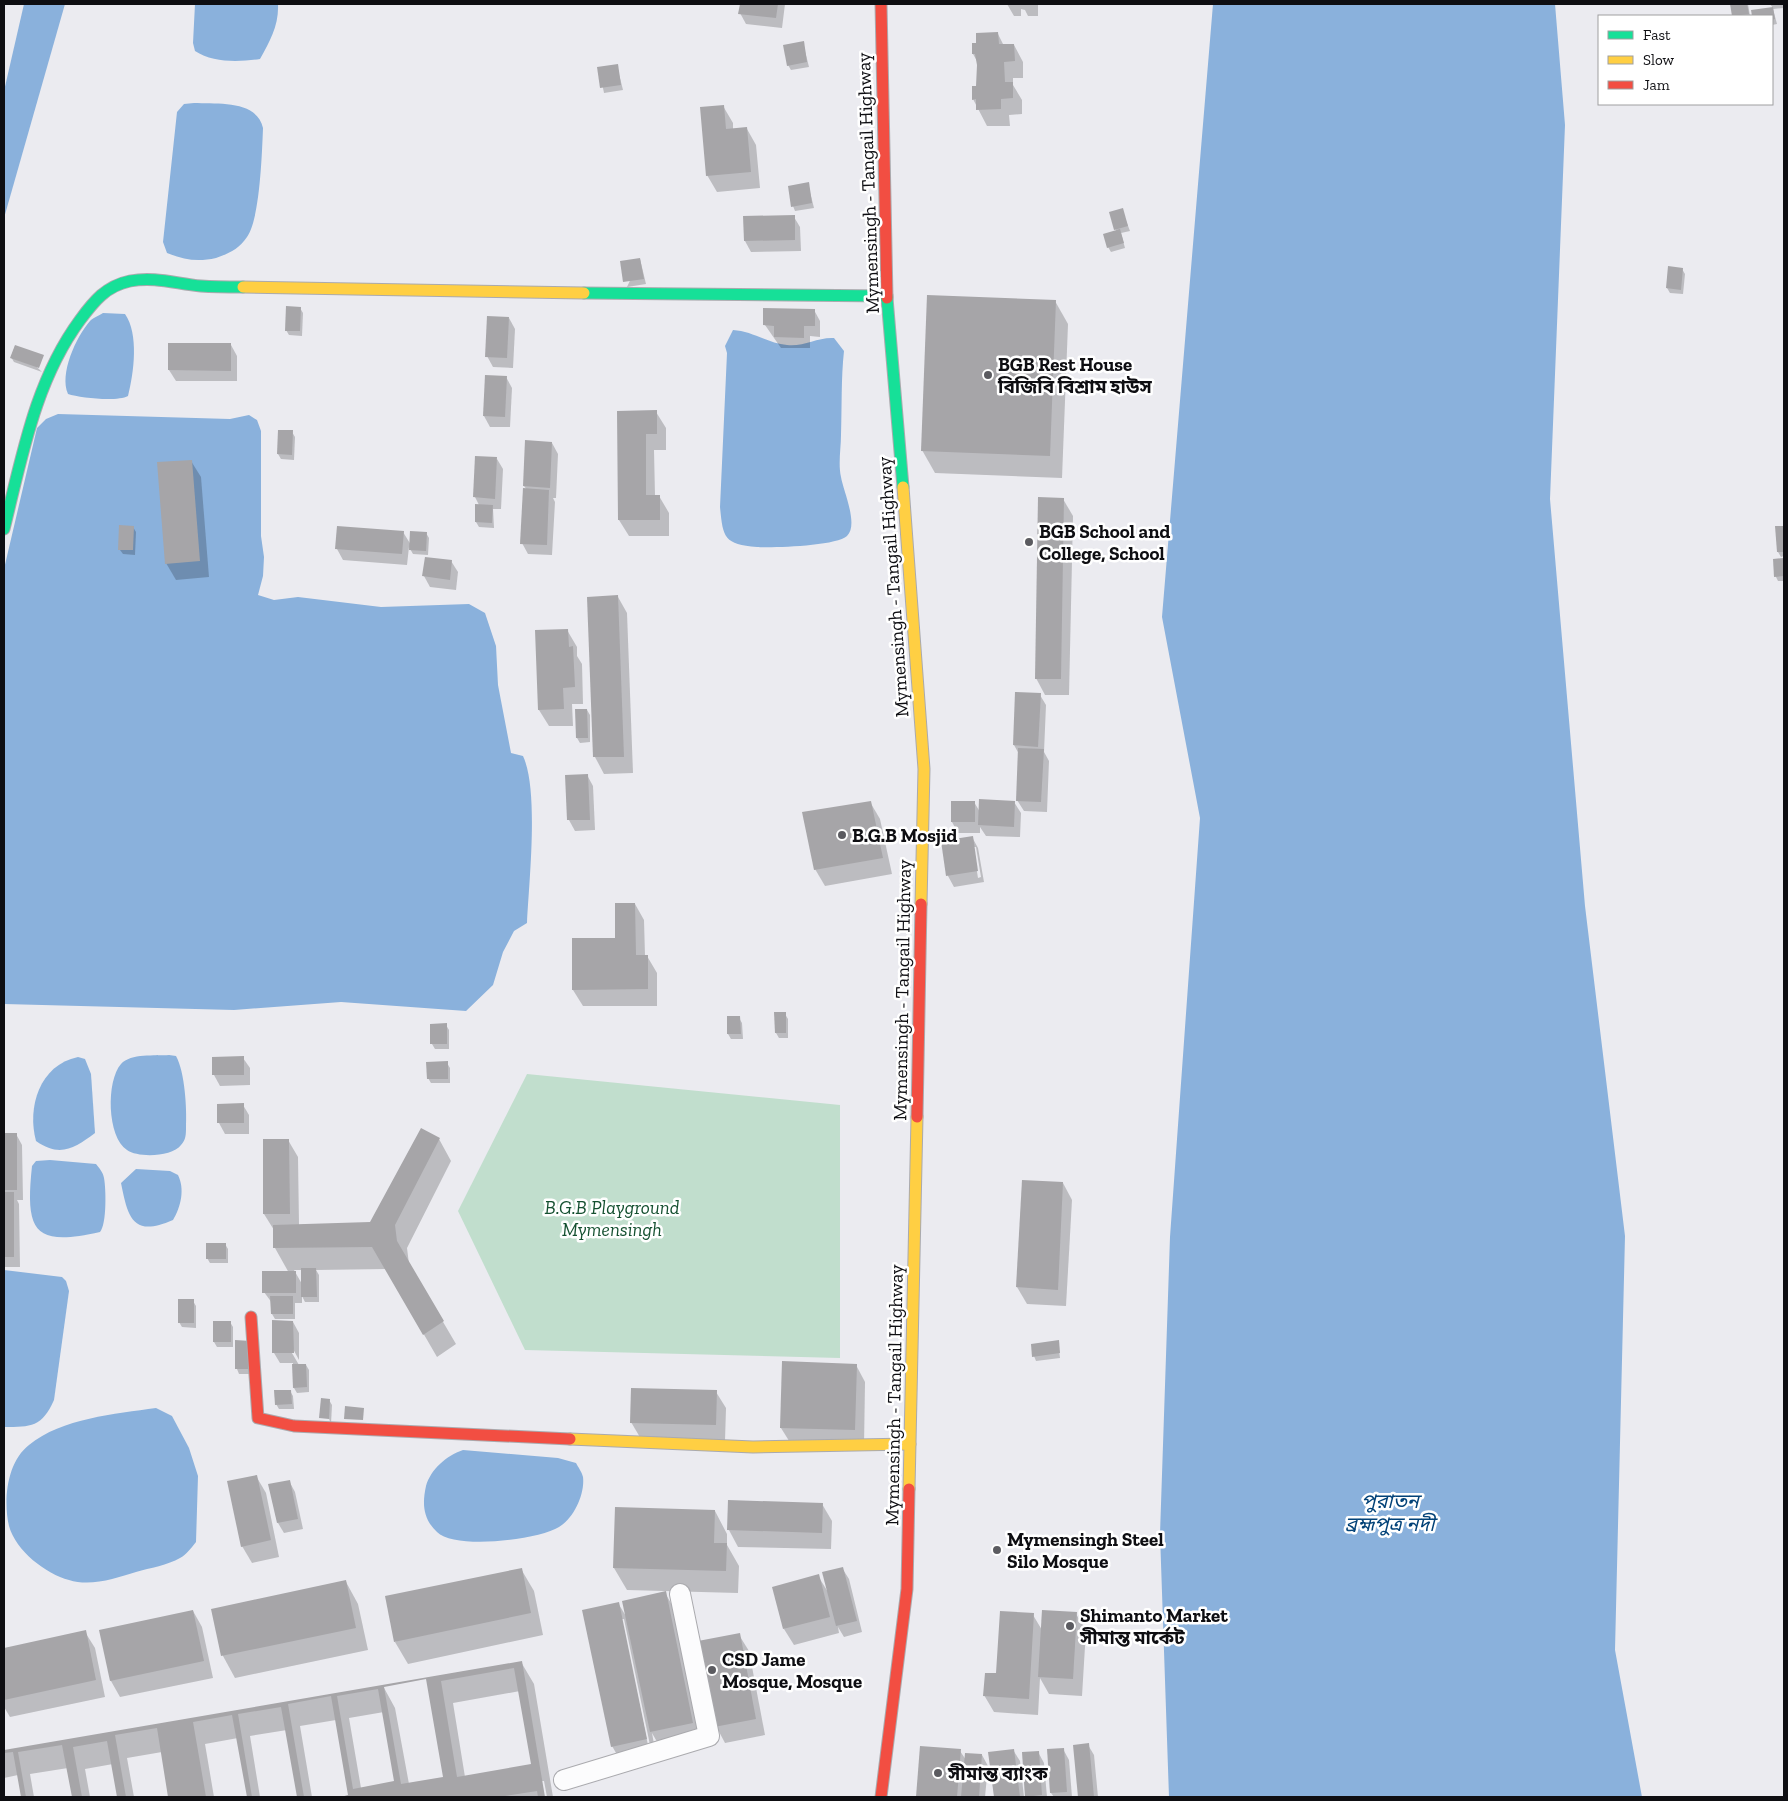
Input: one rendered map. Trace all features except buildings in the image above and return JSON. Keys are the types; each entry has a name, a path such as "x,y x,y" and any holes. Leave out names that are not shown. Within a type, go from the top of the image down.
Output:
{"main road":[{"name":"Mymensingh - Tangail Highway","path":"881,4 887,296 910,563 924,769 907,1589 881,1797"},
{"path":"4,529 37,399 70,330 103,292 132,280 167,278 200,286 536,294 887,296"},
{"path":"251,1318 258,1418 294,1426 753,1447 910,1444"}],"street":[{"path":"564,1780 709,1736 680,1594"}],"green space":[{"name":"B.G.B Playground Mymensingh","path":"527,1074 840,1105 840,1358 525,1350 458,1211"}],"water":[{"path":"24,4 65,4 4,218 4,91"},
{"path":"195,4 278,4 275,26 260,59 244,61 218,60 195,51 193,43"},
{"name":"পুরাতন ব্রহ্মপুত্র নদী","path":"1213,4 1555,4 1565,125 1550,499 1585,906 1625,1236 1615,1650 1642,1797 1169,1797 1160,1534 1170,1237 1200,818 1162,617"},
{"path":"184,104 225,104 245,108 253,112 263,128 258,201 255,216 247,237 240,245 225,255 203,260 185,259 167,253 163,242 177,112"},
{"path":"103,313 125,314 129,322 134,343 134,354 128,396 107,399 68,394 66,376 70,356 79,336 90,321"},
{"path":"733,330 747,332 787,345 799,345 834,338 844,351 840,467 851,516 850,531 847,536 831,542 818,544 790,547 757,547 738,544 727,537 724,532 720,507 727,353 725,346"},
{"path":"58,414 230,419 249,415 257,420 261,431 261,536 264,557 263,576 258,595 274,600 298,597 381,607 469,604 485,613 496,646 498,685 511,753 523,756 528,771 532,813 531,861 527,923 514,931 503,952 493,985 466,1011 341,1002 234,1010 4,1004 4,569 37,428 46,419"},
{"path":"176,1056 182,1071 186,1111 185,1139 177,1149 163,1154 147,1155 132,1153 120,1143 112,1122 111,1095 116,1072 125,1060 131,1058"},
{"path":"78,1057 85,1059 91,1074 95,1133 74,1147 60,1150 53,1149 36,1141 33,1115 35,1102 45,1078 65,1062"},
{"path":"50,1160 96,1164 101,1170 105,1183 105,1206 104,1222 100,1232 61,1237 48,1235 39,1229 33,1220 30,1206 32,1166 36,1161"},
{"path":"136,1169 170,1171 178,1175 182,1192 173,1220 149,1227 134,1221 126,1206 121,1183"},
{"path":"4,1270 62,1277 66,1281 69,1291 54,1400 45,1416 35,1424 22,1427 4,1427"},
{"path":"156,1408 172,1416 189,1448 198,1476 196,1542 189,1551 175,1560 103,1581 77,1582 60,1577 42,1567 18,1544 9,1526 7,1516 8,1482 11,1471 22,1452 42,1436 73,1423 106,1415"},
{"path":"463,1450 558,1458 576,1463 583,1477 583,1484 574,1512 559,1527 534,1536 516,1539 478,1542 461,1541 437,1532 426,1516 424,1505 426,1486 435,1469 440,1464"}],"traffic: fast":[{"path":"4,529 24,447 41,394 65,344 80,320 101,295 122,283 148,279 201,286 243,287"},
{"path":"584,293 887,296"},
{"path":"887,298 903,487"}],"traffic: slow":[{"path":"243,287 584,293"},
{"path":"903,487 924,769 921,904"},
{"path":"909,1489 917,1117"},
{"path":"570,1439 753,1447 910,1444"}],"traffic: jam":[{"path":"881,4 887,298"},
{"path":"917,1117 921,904"},
{"path":"251,1317 258,1418 294,1426 570,1439"},
{"path":"881,1797 907,1589 909,1489"}],"place":[{"name":"BGB Rest House বিজিবি বিশ্রাম হাউস","path":"988,375"},
{"name":"BGB School and College, School","path":"1029,542"},
{"name":"B.G.B Mosjid","path":"842,835"},
{"name":"Mymensingh Steel Silo Mosque","path":"997,1550"},
{"name":"Shimanto Market সীমান্ত মার্কেট","path":"1070,1626"},
{"name":"CSD Jame Mosque, Mosque","path":"712,1670"},
{"name":"সীমান্ত ব্যাংক","path":"938,1773"}]}
